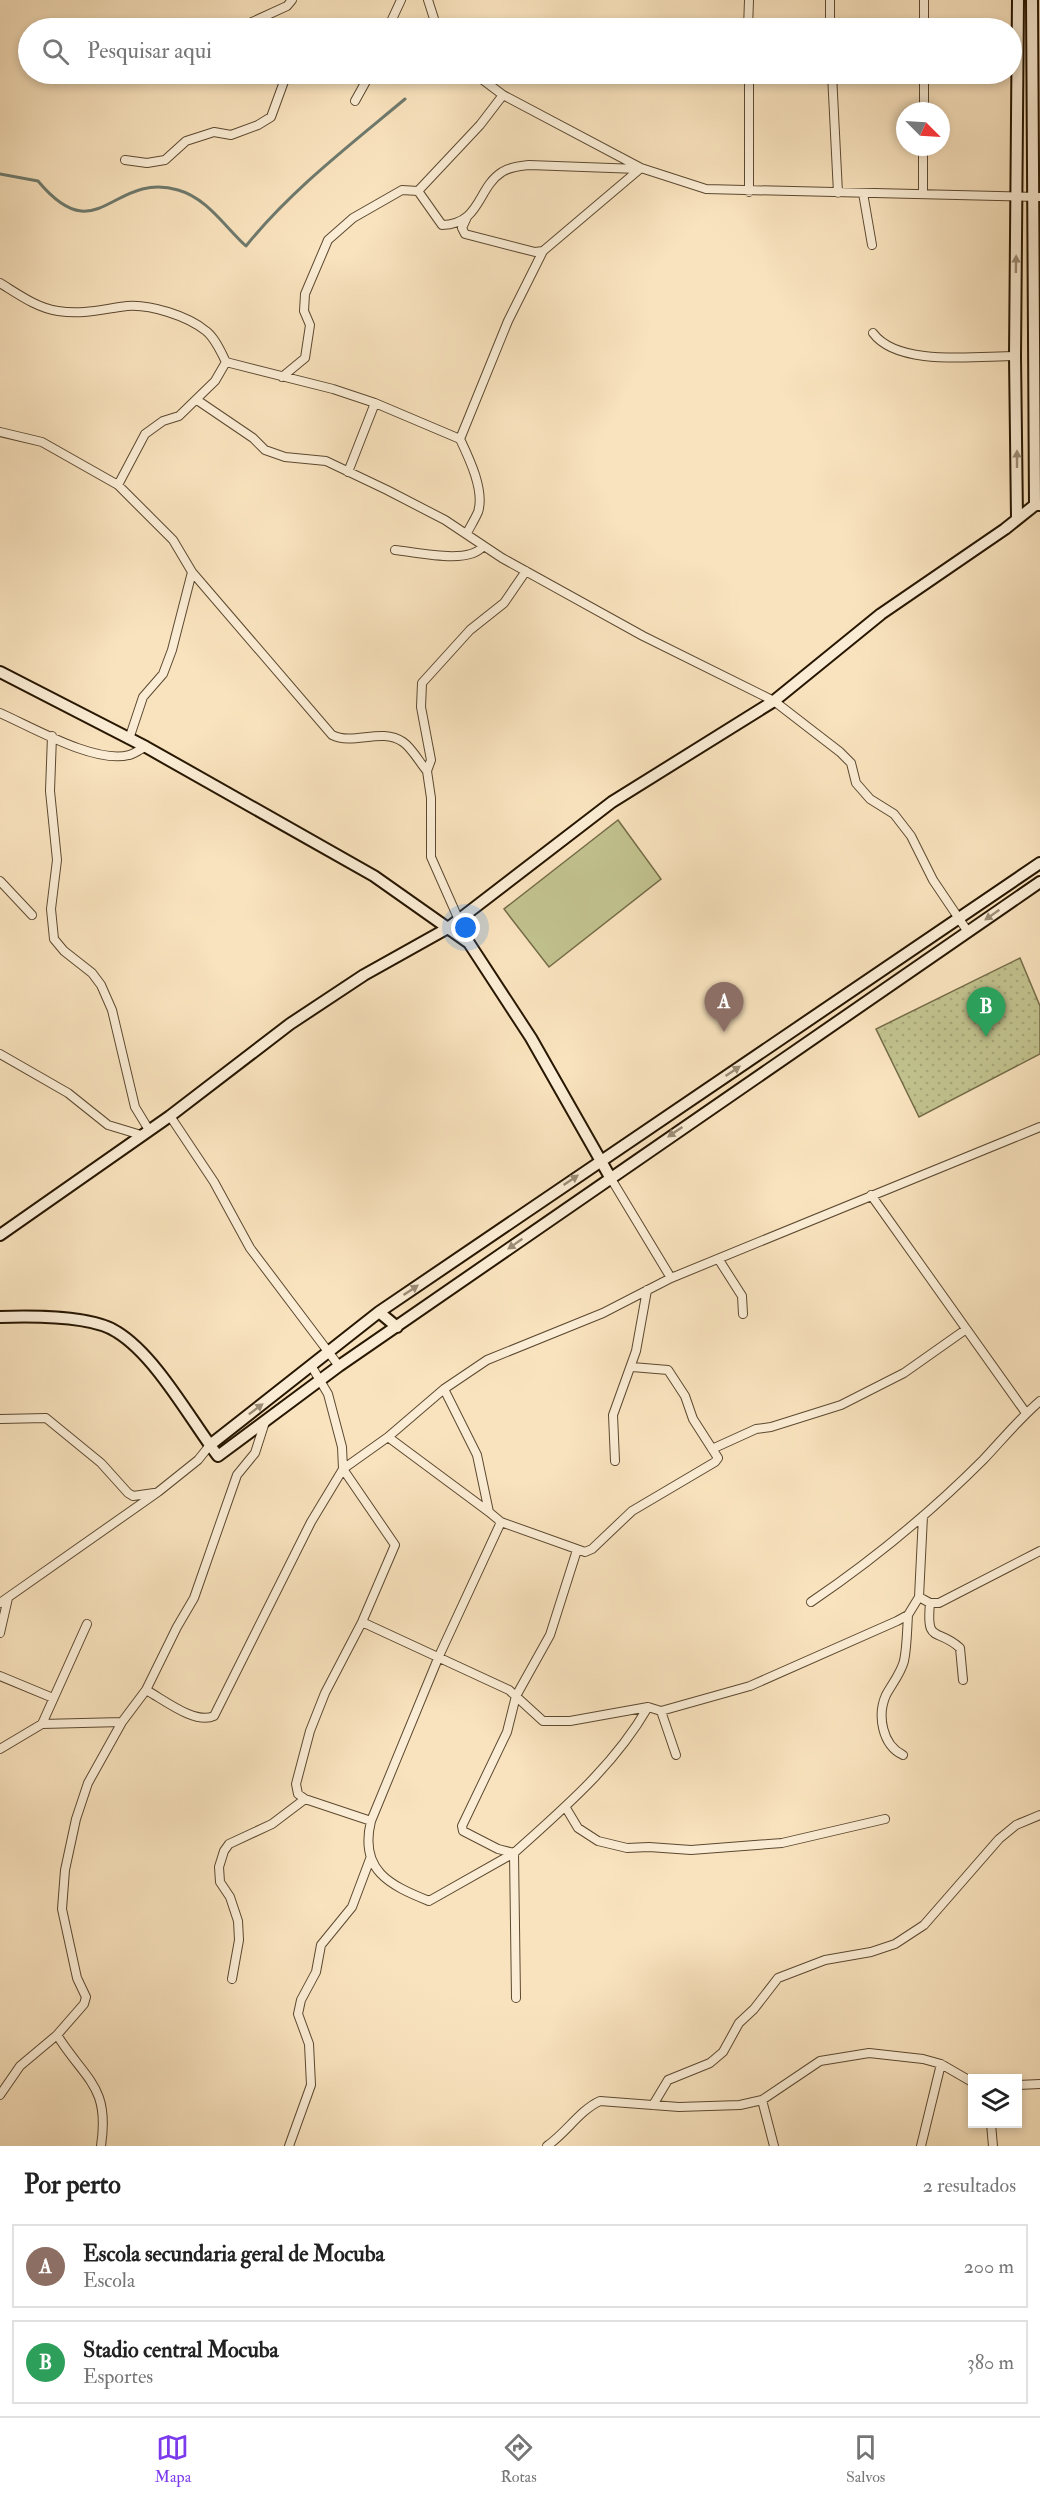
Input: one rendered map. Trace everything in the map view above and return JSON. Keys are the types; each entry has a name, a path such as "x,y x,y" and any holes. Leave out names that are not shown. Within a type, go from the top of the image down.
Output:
{"street":[{"path":"261,18 287,6 292,0"},
{"path":"392,18 400,0"},
{"path":"428,0 434,18"},
{"path":"748,18 749,0"},
{"path":"830,0 830,18"},
{"path":"924,0 924,18"},
{"path":"1017,18 1018,0"},
{"path":"0,1235 170,1116 290,1024 364,975 448,928 458,918 612,802 774,701 881,614 1037,505 1036,197 1032,0"},
{"path":"125,160 147,163 165,160 186,141 214,132 231,135 258,124 271,117 283,84"},
{"path":"356,101 365,84"},
{"path":"488,84 503,95 640,168 706,189 749,192 1036,197"},
{"path":"749,84 749,192"},
{"path":"833,84 838,193"},
{"path":"924,84 924,102"},
{"path":"1016,84 1017,518"},
{"path":"418,191 480,125 503,95"},
{"path":"923,194 924,156"},
{"path":"543,251 535,252 465,234 462,228 466,217 501,172 529,165 640,168"},
{"path":"460,439 508,321 543,251 640,168"},
{"path":"282,377 305,358 310,325 304,311 305,294 328,240 353,218 402,190 418,191"},
{"path":"418,191 442,225 455,224 466,217"},
{"path":"863,193 872,245"},
{"path":"0,283 28,300 56,311 89,313 130,306 159,311 189,321 207,332 226,362 333,389 460,439 470,460 479,500 478,511 466,533"},
{"path":"873,333 885,345 918,356 1015,356"},
{"path":"118,485 145,434 163,421 179,416 197,400 215,381 226,362"},
{"path":"197,400 253,438 265,450 285,457 326,460 410,501 466,533 526,572 643,636 774,701 851,763 856,783 870,799 894,814 911,836 933,880 968,932"},
{"path":"348,472 375,404"},
{"path":"0,432 42,442 118,485 173,540 192,572 332,735 338,738 389,736 403,742 427,771"},
{"path":"395,550 436,556 472,555 479,552 483,546"},
{"path":"129,739 143,697 163,674 172,650 192,572"},
{"path":"458,918 431,857 431,798 427,771 431,760 421,707 422,683 470,630 504,603 526,572"},
{"path":"0,672 146,747 374,876 469,943 488,968 671,1278"},
{"path":"0,713 73,746 108,756 128,755 146,747"},
{"path":"52,736 50,791 57,860 51,909 54,939 64,951 92,973 101,985 112,1010 135,1107 145,1132"},
{"path":"0,1603 158,1492 198,1460 210,1445 379,1312 1040,863"},
{"path":"0,881 32,915"},
{"path":"198,1460 218,1456 339,1366 1040,882"},
{"path":"810,1019 819,1033"},
{"path":"0,1054 68,1093 108,1125 145,1132"},
{"path":"170,1116 214,1182 250,1248 339,1366"},
{"path":"146,1690 197,1717 207,1719 214,1716 311,1522 343,1469 388,1437 444,1389 487,1360 603,1313 671,1278 1040,1127"},
{"path":"871,1195 1026,1413"},
{"path":"719,1260 742,1296 743,1314"},
{"path":"615,1461 613,1415 632,1367 647,1290"},
{"path":"379,1312 397,1327"},
{"path":"0,1317 94,1323 117,1332 157,1371 218,1456"},
{"path":"712,1449 756,1429 841,1406 904,1373 965,1330"},
{"path":"312,1367 328,1394 342,1447 343,1469 395,1545 362,1622 325,1693 310,1731 297,1784 298,1794 304,1799 371,1821"},
{"path":"388,1437 501,1522 577,1550 592,1549 632,1511 707,1468 717,1458 693,1419 685,1396 668,1370 632,1367"},
{"path":"444,1389 477,1455 489,1512"},
{"path":"811,1602 867,1564 923,1516 985,1458 1040,1401"},
{"path":"0,1419 46,1419 101,1463 128,1493 133,1496 158,1492"},
{"path":"0,2095 20,2066 80,2012 86,1997 77,1978 62,1909 65,1870 76,1820 88,1783 122,1722 146,1690 177,1626 194,1598 237,1475 255,1453 266,1421"},
{"path":"903,1755 895,1751 884,1737 883,1716 885,1697 903,1662 908,1615 919,1597 923,1516"},
{"path":"501,1522 439,1656 371,1821 366,1840 370,1859 399,1889 429,1901 514,1853 566,1808 613,1757 648,1707"},
{"path":"514,1853 469,1836 462,1826 507,1732 516,1696 550,1635 577,1550"},
{"path":"919,1597 930,1603 939,1603 1040,1551"},
{"path":"0,1633 8,1599"},
{"path":"930,1603 928,1623 931,1632 960,1648 963,1680"},
{"path":"362,1622 509,1690 538,1718 553,1723 648,1707 661,1711 750,1686 908,1615"},
{"path":"42,1724 87,1624"},
{"path":"0,1676 53,1698"},
{"path":"661,1711 676,1755"},
{"path":"0,1749 42,1724 122,1722"},
{"path":"232,1979 239,1940 238,1921 230,1897 220,1882 219,1867 224,1851 230,1844 272,1824 304,1799"},
{"path":"566,1808 579,1828 605,1844 627,1848 691,1850 782,1843 885,1819"},
{"path":"653,2105 668,2080 710,2062 723,2052 739,2023 754,2009 778,1978 825,1960 871,1953 895,1944 924,1925 999,1839 1016,1825 1040,1815"},
{"path":"514,1853 516,1998"},
{"path":"289,2146 311,2085 312,2058 298,2014 298,2006 312,1983 321,1946 352,1907 370,1859"},
{"path":"57,2035 96,2089 104,2108 101,2146"},
{"path":"547,2146 560,2138 592,2104 600,2101 612,2099 653,2105 728,2107 762,2100 820,2061 837,2057 869,2053 904,2055 940,2064 968,2080"},
{"path":"921,2146 940,2064"},
{"path":"1022,2085 1040,2084"},
{"path":"762,2100 774,2146"},
{"path":"991,2128 993,2146"}],"green space":[{"path":"618,820 661,879 549,967 504,909"},
{"path":"1020,958 1040,1006 1040,1054 919,1117 876,1029"}],"waterway":[{"path":"0,174 38,181 59,201 76,210 91,210 137,191 155,187 178,190 207,206 246,246 263,225 302,187 405,99"}],"place":[{"name":"Escola secundaria geral de Mocuba","path":"724,1032"},
{"name":"Stadio central Mocuba","path":"986,1037"}]}
